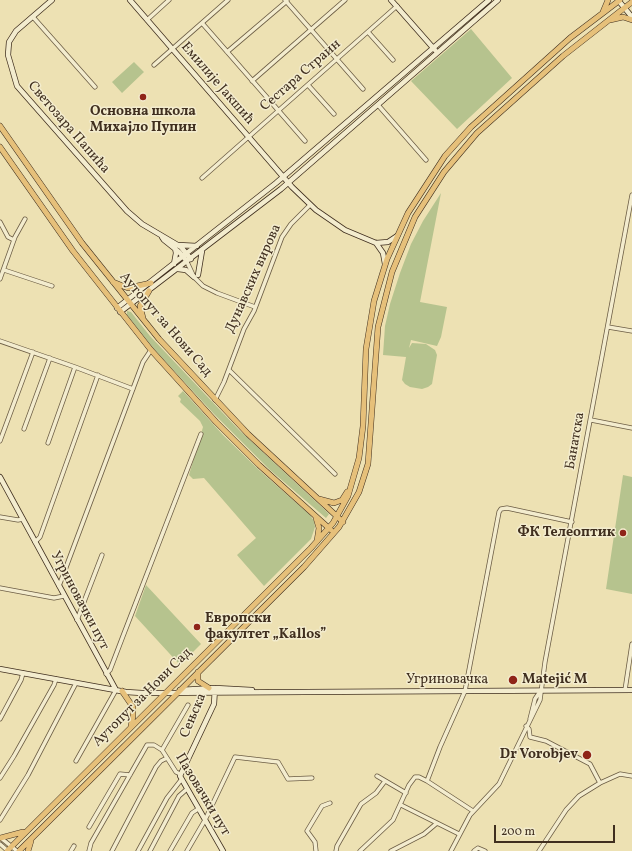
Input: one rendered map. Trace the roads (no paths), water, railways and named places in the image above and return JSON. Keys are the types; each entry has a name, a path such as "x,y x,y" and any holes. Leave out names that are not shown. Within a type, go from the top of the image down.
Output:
{"main road":[{"name":"Светозара Папића","path":"52,0 16,31 8,46 9,61 18,86 123,207 138,221 176,246 189,260"},
{"name":"Емилије Јакшић","path":"130,0 289,183"},
{"path":"392,0 437,53"},
{"path":"118,310 284,177 489,0"},
{"path":"128,302 149,291 289,183 498,0"},
{"path":"601,14 608,0"},
{"path":"337,517 347,499 353,482 361,447 368,334 374,301 385,264 397,236 421,192 445,156 471,127 570,38 619,0 632,17"},
{"path":"343,522 359,492 368,460 378,327 386,291 400,251 425,200 451,162 477,133 528,86 605,21 630,2"},
{"path":"605,21 622,17 632,20"},
{"path":"522,80 528,86"},
{"name":"Аутопут за Нови Сад","path":"0,126 111,281 148,326 214,400 343,522 304,567 18,851"},
{"name":"Аутопут за Нови Сад","path":"0,147 66,241 118,310 151,350 216,422 335,533"},
{"path":"289,183 310,205 339,226 376,243 383,253 385,264"},
{"path":"376,243 386,242 397,236"},
{"path":"174,264 176,246 196,246"},
{"path":"178,269 186,270 196,276 202,251"},
{"path":"111,281 128,288 151,283"},
{"path":"148,326 142,317 140,306 149,291"},
{"name":"Угриновачки пут","path":"0,477 116,690"},
{"path":"315,497 329,503 337,503 344,497 353,482"},
{"path":"313,514 319,527 316,542"},
{"name":"Аутопут за Нови Сад","path":"7,851 316,542 337,517"},
{"path":"0,670 122,691 166,693"},
{"path":"198,672 198,681 209,688"},
{"name":"Угриновачка","path":"166,693 209,688 216,691"},
{"name":"Угриновачка","path":"179,691 632,690"},
{"path":"122,691 130,701 134,710 130,727"},
{"name":"Сењска","path":"180,777 214,704 216,691"},
{"name":"Пазовачки пут","path":"180,777 223,851"},
{"path":"0,838 26,831"},
{"path":"28,851 33,837"}],"street":[{"path":"147,20 169,0"},
{"path":"154,65 228,0"},
{"path":"227,52 287,0 311,30 363,89"},
{"path":"252,81 345,0"},
{"name":"Сестара Страин","path":"202,178 397,6"},
{"path":"33,17 95,87"},
{"path":"202,23 305,141"},
{"path":"368,32 393,60"},
{"path":"308,85 334,114"},
{"path":"378,105 426,160"},
{"name":"Банатска","path":"451,851 473,811 499,784 530,718 535,699 541,690 632,195"},
{"name":"Дунавских вирова","path":"214,400 229,370 244,329 256,307 284,233 310,205"},
{"path":"0,276 4,270 14,240 25,218"},
{"path":"0,222 8,237 14,240"},
{"path":"189,260 200,284 212,291 256,307"},
{"path":"4,270 52,286"},
{"path":"608,327 632,331"},
{"path":"0,341 75,366 133,389"},
{"path":"59,586 143,362 151,350"},
{"path":"0,441 33,352"},
{"path":"24,429 50,358"},
{"path":"48,443 75,366"},
{"path":"229,370 335,474"},
{"path":"35,542 40,537 98,375"},
{"path":"591,420 632,428"},
{"path":"106,674 110,670 201,434"},
{"path":"427,781 440,747 465,691 499,512 501,509 512,509 572,522"},
{"path":"0,517 18,520 23,519"},
{"path":"77,620 102,555"},
{"path":"0,588 54,598 64,596"},
{"path":"625,690 632,644"},
{"path":"0,719 22,673"},
{"path":"0,778 14,756 56,679"},
{"path":"0,820 28,775 76,682"},
{"path":"76,761 116,690"},
{"path":"88,851 91,843 147,745 154,745 162,750 188,705"},
{"path":"526,726 529,729 530,737 546,741 592,766 600,783"},
{"name":"Пазовачки пут","path":"162,750 180,777"},
{"path":"187,851 235,757 278,762 288,779 312,778"},
{"path":"112,851 156,767 161,761 167,758"},
{"path":"89,827 120,774 130,775"},
{"path":"539,851 575,800 600,783 620,774 632,776"},
{"path":"377,776 406,793"},
{"path":"138,851 180,777"},
{"path":"360,851 391,823 415,777 419,777 427,781 473,811"},
{"path":"336,851 337,846 361,804 376,793 385,781"},
{"path":"150,851 180,794 186,789"},
{"path":"316,851 315,842 307,830 322,806 330,803"},
{"path":"401,805 459,834"},
{"path":"170,851 192,813 198,808"},
{"path":"154,822 161,828"},
{"path":"392,851 424,834 438,823"},
{"path":"0,838 18,851"},
{"path":"0,844 7,851"},
{"path":"71,851 74,846"},
{"path":"474,851 478,848 485,851"}],"place":[{"name":"Основна школа Михајло Пупин","path":"143,97"},
{"name":"ФК Телеоптик","path":"623,533"},
{"name":"Европски факултет „Kallos”","path":"197,627"},
{"name":"Matejić M","path":"513,680"},
{"name":"Dr Vorobjev","path":"587,755"}]}
